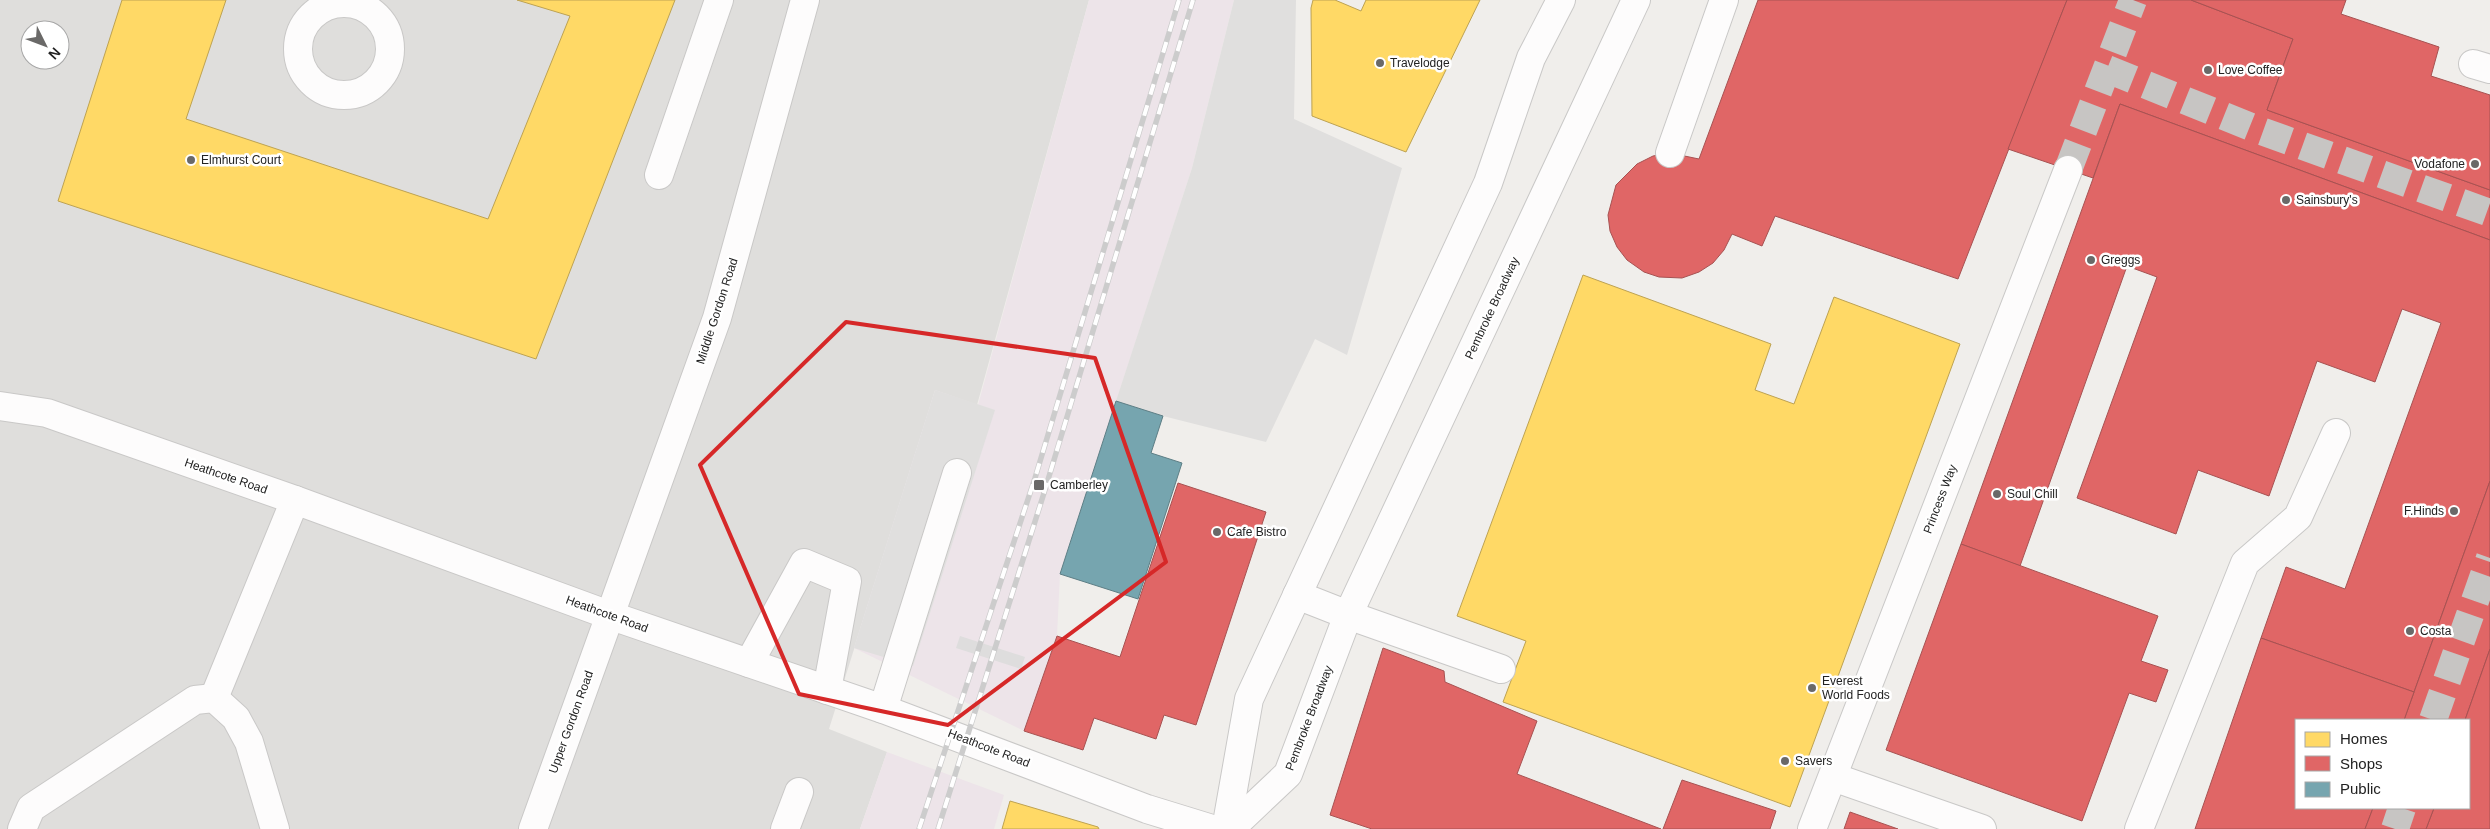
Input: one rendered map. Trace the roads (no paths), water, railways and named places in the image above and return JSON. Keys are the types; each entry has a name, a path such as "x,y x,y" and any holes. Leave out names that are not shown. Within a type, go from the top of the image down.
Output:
{"street":[{"path":"659,175 719,0"},
{"name":"Middle Gordon Road","path":"609,615 717,318 806,0"},
{"name":"Pembroke Broadway","path":"1228,829 1249,699 1488,183 1531,58 1561,0"},
{"name":"Pembroke Broadway","path":"1228,829 1288,774 1348,615 1636,0"},
{"path":"1670,153 1724,0"},
{"name":"Princess Way","path":"1812,829 2068,170"},
{"name":"Heathcote Road","path":"0,406 47,413 295,500 609,615 883,709 1147,809 1212,829"},
{"path":"2139,829 2245,563 2298,517 2336,433"},
{"path":"883,709 957,473"},
{"path":"214,698 295,500"},
{"path":"749,663 804,563 847,581 827,690"},
{"path":"1297,595 1501,669"},
{"name":"Upper Gordon Road","path":"533,829 609,615"},
{"path":"22,829 31,808 194,700 214,698 236,718 249,742 275,829"},
{"path":"1833,777 1982,829"},
{"path":"785,829 799,792"}],"tunnel":[{"path":"2068,170 2133,0"},
{"path":"2107,69 2261,131 2490,213"},
{"path":"2433,719 2490,558"},
{"path":"2395,829 2402,809"}],"railway":[{"path":"919,829 1035,478 1179,0"},
{"path":"938,829 1044,493 1193,0"}],"place":[{"name":"Travelodge","path":"1380,63"},
{"name":"Love Coffee","path":"2208,70"},
{"name":"Elmhurst Court","path":"191,160"},
{"name":"Vodafone","path":"2475,164"},
{"name":"Sainsbury's","path":"2286,200"},
{"name":"Greggs","path":"2091,260"},
{"name":"Camberley","path":"1039,485"},
{"name":"Soul Chill","path":"1997,494"},
{"name":"F.Hinds","path":"2454,511"},
{"name":"Cafe Bistro","path":"1217,532"},
{"name":"Costa","path":"2410,631"},
{"name":"Everest World Foods","path":"1812,688"},
{"name":"Savers","path":"1785,761"}]}
